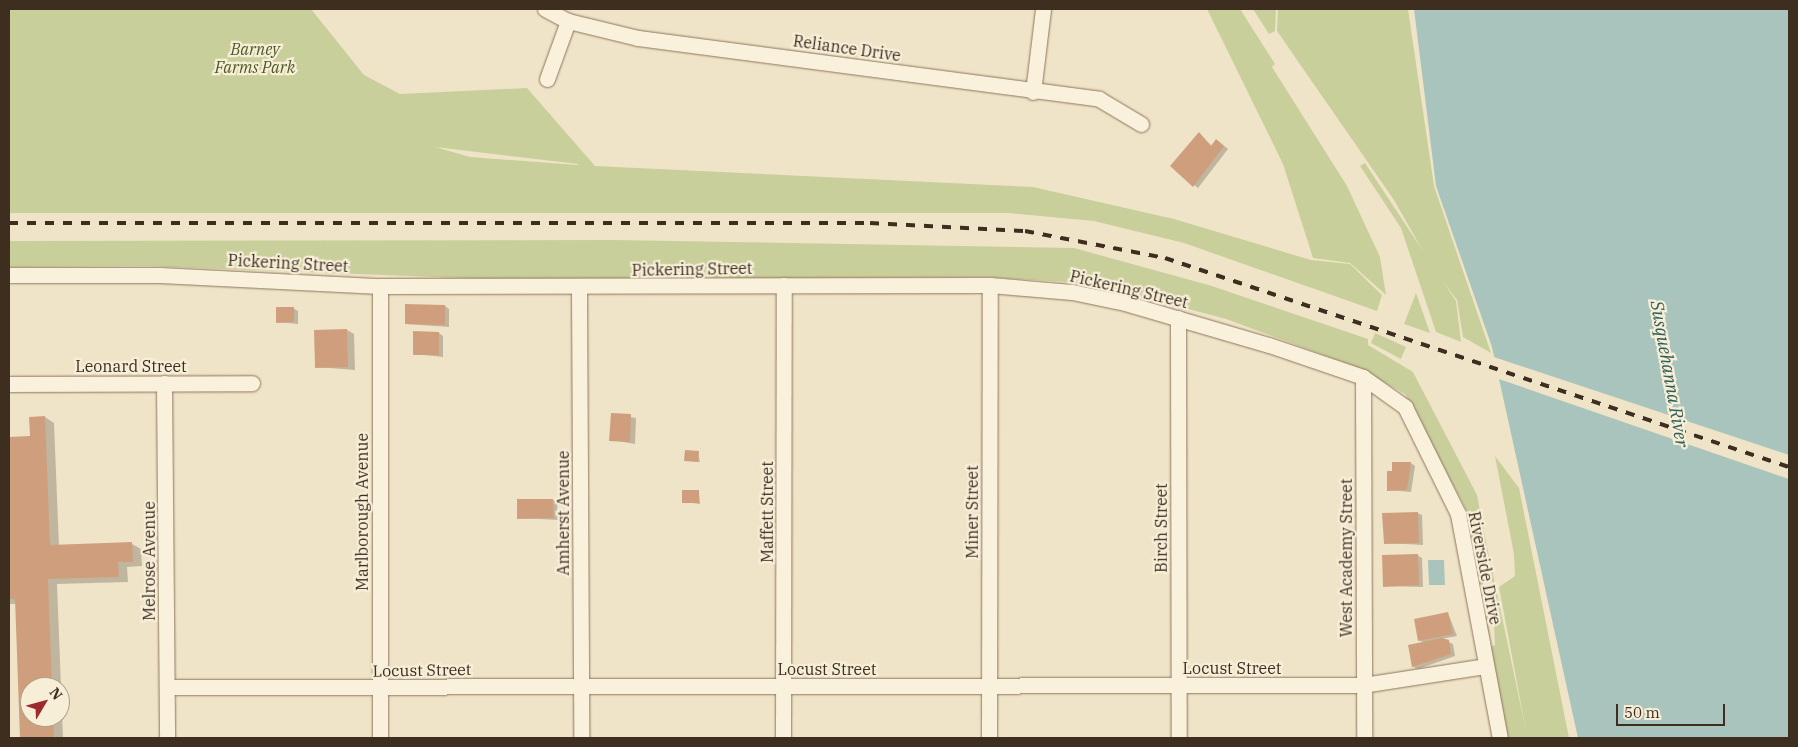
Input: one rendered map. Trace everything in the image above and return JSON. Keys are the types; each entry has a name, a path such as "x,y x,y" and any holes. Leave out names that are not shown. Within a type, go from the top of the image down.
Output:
{"street":[{"name":"Reliance Drive","path":"545,9 568,21 638,38 1033,92 1099,99 1141,124"},
{"path":"1033,92 1042,9"},
{"path":"547,79 568,21"},
{"name":"Pickering Street","path":"9,275 160,275 380,286 580,288 784,285 990,286 1072,292 1178,318 1363,377"},
{"name":"Maffett Street","path":"783,738 784,285"},
{"name":"Marlborough Avenue","path":"380,286 380,738"},
{"name":"Miner Street","path":"989,738 990,286"},
{"name":"Amherst Avenue","path":"580,288 581,738"},
{"name":"Birch Street","path":"1178,318 1179,738"},
{"name":"Riverside Drive","path":"1363,377 1405,407 1448,489 1458,514 1500,738"},
{"name":"West Academy Street","path":"1363,377 1364,738"},
{"name":"Melrose Avenue","path":"164,383 167,738"},
{"name":"Leonard Street","path":"10,384 252,383"},
{"name":"Locust Street","path":"167,687 380,689 581,686 1364,686 1486,666"}],"green space":[{"name":"Barney Farms Park","path":"9,9 311,9 364,75 400,94 527,88 595,166 1033,187 1174,219 1311,260 1350,264 1382,295 1377,311 1184,243 1094,221 1008,213 9,213","holes":["435,147 578,164 470,157"]},
{"path":"1207,9 1240,9 1275,64 1272,67 1347,186 1380,257 1386,295 1350,263 1313,258 1283,164"},
{"path":"1253,9 1276,9 1275,31 1269,34"},
{"path":"1278,9 1408,9 1434,186 1491,353 1463,337 1457,300 1432,267 1394,200 1277,31"},
{"path":"1365,163 1456,301 1461,342 1436,332 1401,228 1360,166"},
{"path":"614,240 1074,248 1212,286 1368,339 1368,345 1413,372 1477,495 1489,557 1481,559 1490,642 1467,511 1405,394 1359,368 1226,319 1136,295 1069,282 984,277 487,279 147,266 9,267 9,241"},
{"path":"1416,293 1430,333 1404,324"},
{"path":"1375,333 1406,347 1401,359 1371,343"},
{"path":"1495,456 1519,488 1569,738 1508,738 1490,647 1495,645 1491,565 1526,731 1499,587 1515,576 1514,554"}],"water":[{"name":"Susquehanna River","path":"1414,9 1789,9 1789,738 1578,738 1492,347 1436,186"},
{"path":"1428,560 1444,560 1445,585 1429,585"}],"pier":[{"path":"1491,356 1789,455 1789,479 1496,378"}],"building":[{"path":"1199,132 1211,146 1216,139 1224,146 1193,187 1170,166"},
{"path":"405,304 445,305 445,325 405,324"},
{"path":"276,307 294,307 294,322 276,323"},
{"path":"347,329 348,367 315,368 314,330"},
{"path":"413,331 439,332 439,355 413,355"},
{"path":"611,413 631,414 630,442 609,441"},
{"path":"45,416 50,545 132,542 133,562 118,562 119,577 48,579 52,677 20,677 20,727 53,727 54,738 20,738 15,599 9,599 9,437 30,436 29,417"},
{"path":"685,450 699,451 698,462 684,461"},
{"path":"1392,462 1411,462 1407,490 1387,491 1387,471 1392,471"},
{"path":"682,490 699,490 699,503 682,503"},
{"path":"517,499 553,499 554,518 517,519"},
{"path":"1418,512 1419,543 1384,544 1382,513"},
{"path":"1418,554 1419,585 1383,587 1382,555"},
{"path":"1448,612 1453,634 1418,641 1414,619"},
{"path":"1442,638 1449,640 1451,654 1412,667 1408,645"}],"railway":[{"path":"9,223 870,223 1025,231 1165,258 1789,467"}]}
